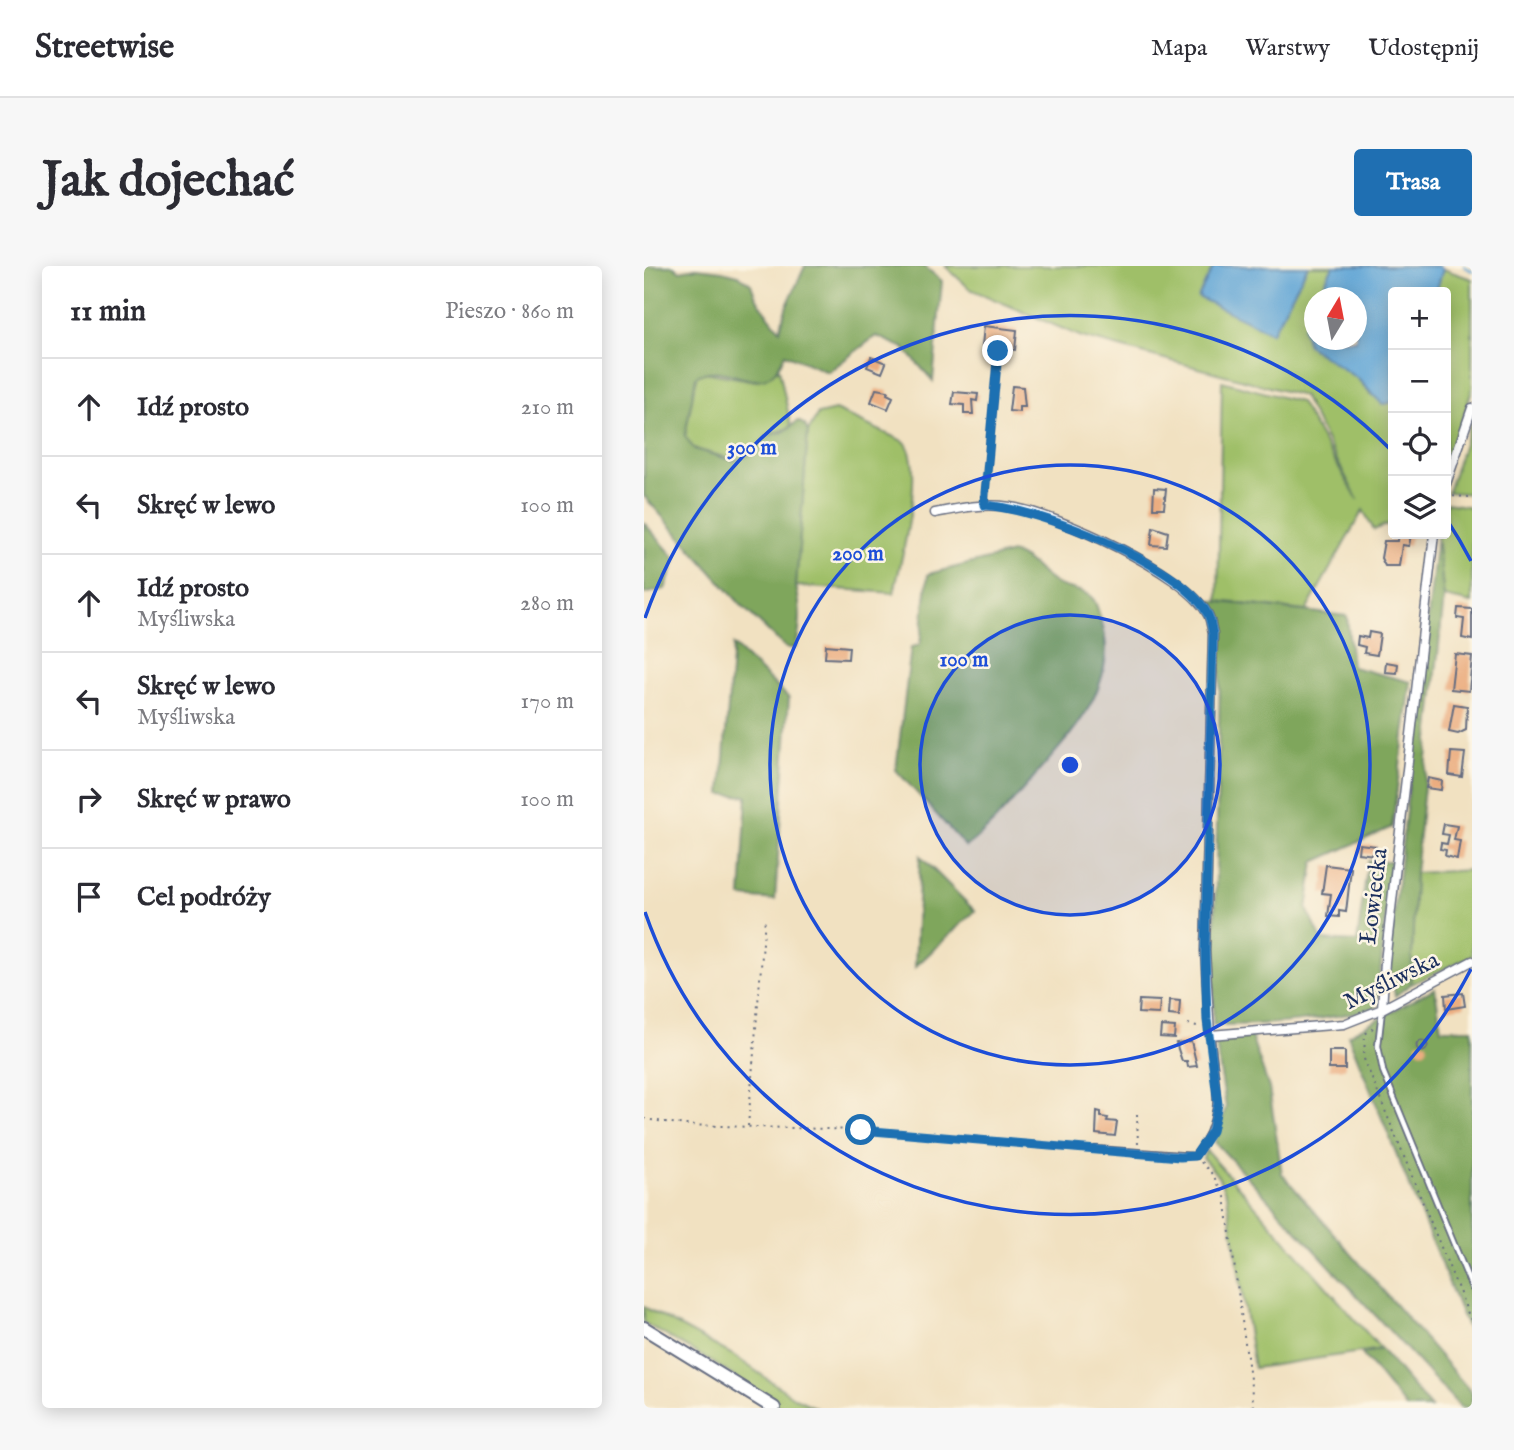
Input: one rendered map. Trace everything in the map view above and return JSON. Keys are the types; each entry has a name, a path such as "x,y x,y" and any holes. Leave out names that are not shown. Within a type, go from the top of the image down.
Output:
{"main road":[{"path":"644,1328 774,1408"}],"street":[{"path":"1449,476 1472,408"},
{"path":"935,513 984,505 1012,507 1094,536 1179,584 1208,614 1213,634 1205,951 1210,1035"},
{"name":"Łowiecka","path":"1382,1009 1385,962 1433,539"},
{"name":"Myśliwska","path":"1210,1035 1344,1024 1382,1009 1472,961"}],"lane":[{"path":"984,505 998,351"},
{"name":"Łowiecka","path":"1382,1009 1378,1046 1383,1070 1472,1288"},
{"path":"1096,1149 1195,1156 1212,1131 1217,1112 1210,1035"}],"path":[{"path":"1451,496 1472,497"},
{"path":"748,1126 765,918"},
{"path":"1375,1027 1365,1034 1364,1059 1472,1323"},
{"path":"1137,1114 1138,1152"},
{"path":"644,1119 685,1125 898,1132 1096,1149"},
{"path":"1195,1156 1213,1175 1224,1197 1254,1408"}],"green space":[{"path":"644,266 674,266 680,271 696,268 738,275 751,284 759,303 780,330 786,308 805,266 924,266 942,281 933,381 904,348 876,336 828,372 785,354 776,370 766,378 756,380 720,372 708,372 696,377 685,436 694,449 734,461 750,455 768,435 783,432 798,421 805,425 808,432 796,586 800,625 795,648 786,648 742,606 644,496"},
{"path":"945,266 1214,266 1198,297 1272,332 1308,266 1333,266 1323,287 1304,287 1304,350 1315,350 1358,379 1370,394 1388,402 1388,524 1374,530 1363,510 1306,611 1218,601 1222,381 1300,402 1358,500 1303,396 1082,337 970,289"},
{"path":"1443,269 1472,279 1472,390 1451,452 1451,287 1436,287"},
{"path":"779,369 791,426 769,435 739,460 698,450 689,444 685,436 696,377 703,372 756,381"},
{"path":"835,410 905,442 911,455 913,493 894,593 796,586 808,432 818,414"},
{"path":"1472,420 1472,494 1451,492 1451,483"},
{"path":"1451,504 1472,507 1472,603 1444,597 1437,539 1451,539"},
{"path":"644,523 676,559 665,589 644,594"},
{"path":"1437,539 1444,597 1415,873 1411,984 1395,996 1389,961"},
{"path":"1012,553 1024,558 1055,583 1092,598 1101,620 1106,644 1105,666 1099,687 1077,726 1001,814 966,847 896,770 911,647 920,645 928,574"},
{"path":"1212,601 1347,616 1352,667 1411,682 1392,827 1314,862 1307,909 1322,940 1357,942 1368,861 1391,861 1377,1007 1296,1022 1213,1025 1221,625"},
{"path":"733,645 789,698 775,900 741,897 747,796 721,794"},
{"path":"920,856 975,911 915,967"},
{"path":"1472,870 1472,956 1411,984 1415,873"},
{"path":"1435,988 1441,1029 1472,1029 1472,1340 1348,1035"},
{"path":"1251,1036 1269,1088 1282,1174 1472,1393 1472,1408 1461,1408 1215,1142 1226,1107 1216,1043"},
{"path":"1206,1150 1381,1349 1254,1368 1227,1196 1218,1176 1203,1158"},
{"path":"644,1307 733,1355 795,1398 817,1408 782,1408 709,1360 644,1323"},
{"path":"1381,1349 1431,1408 1406,1408 1362,1354"}],"water":[{"path":"1214,266 1308,266 1272,333 1198,297"},
{"path":"1333,266 1439,266 1443,269 1438,287 1388,287 1388,403 1382,404 1358,379 1315,350 1367,350 1367,287 1323,287"}],"building":[{"path":"984,326 1017,330 1015,350 982,346"},
{"path":"871,357 886,363 882,373 867,367"},
{"path":"1012,386 1023,387 1025,407 1019,407 1019,412 1009,411"},
{"path":"876,389 888,391 887,394 893,397 888,409 871,402"},
{"path":"954,392 978,394 977,401 972,400 973,414 964,414 964,405 952,404"},
{"path":"1154,488 1166,489 1164,508 1153,508"},
{"path":"1153,527 1168,532 1166,546 1151,545"},
{"path":"1410,539 1409,546 1402,545 1399,566 1385,566 1381,558 1384,541"},
{"path":"1458,608 1472,609 1472,640 1462,638 1464,619 1457,618"},
{"path":"1369,632 1380,634 1377,655 1364,653 1365,647 1357,645 1358,636 1368,638"},
{"path":"826,645 849,647 848,659 825,658"},
{"path":"1455,654 1472,656 1469,691 1451,689"},
{"path":"1386,662 1398,664 1397,673 1385,672"},
{"path":"1454,704 1467,706 1466,730 1458,734 1449,732"},
{"path":"1451,752 1465,753 1462,777 1449,775"},
{"path":"1428,778 1442,781 1441,790 1426,788"},
{"path":"1444,824 1457,826 1454,840 1460,841 1457,859 1445,856 1446,850 1440,849 1441,843 1447,844 1449,835 1442,834"},
{"path":"1359,844 1376,846 1375,855 1358,853"},
{"path":"1326,865 1351,868 1346,912 1339,911 1339,917 1328,916 1331,894 1322,893"},
{"path":"1463,993 1465,1006 1446,1009 1445,995"},
{"path":"1139,1000 1160,1001 1159,1014 1138,1013"},
{"path":"1170,1000 1180,1001 1179,1016 1169,1015"},
{"path":"1161,1026 1175,1027 1174,1038 1160,1037"},
{"path":"1191,1041 1197,1066 1188,1067 1187,1061 1182,1061 1176,1043"},
{"path":"1422,1041 1426,1042 1426,1050 1422,1051 1418,1050 1417,1046 1418,1042"},
{"path":"1329,1051 1345,1051 1345,1069 1329,1069"},
{"path":"1097,1111 1101,1112 1101,1117 1108,1118 1107,1121 1117,1122 1115,1136 1096,1134"}],"waterway":[{"path":"1464,266 1472,271"}],"route":[{"path":"861,1130 1180,1157 1195,1156 1212,1131 1217,1112 1207,1020 1205,951 1213,634 1208,614 1179,584 1134,556 1094,536 1012,507 984,505 998,351"}]}
